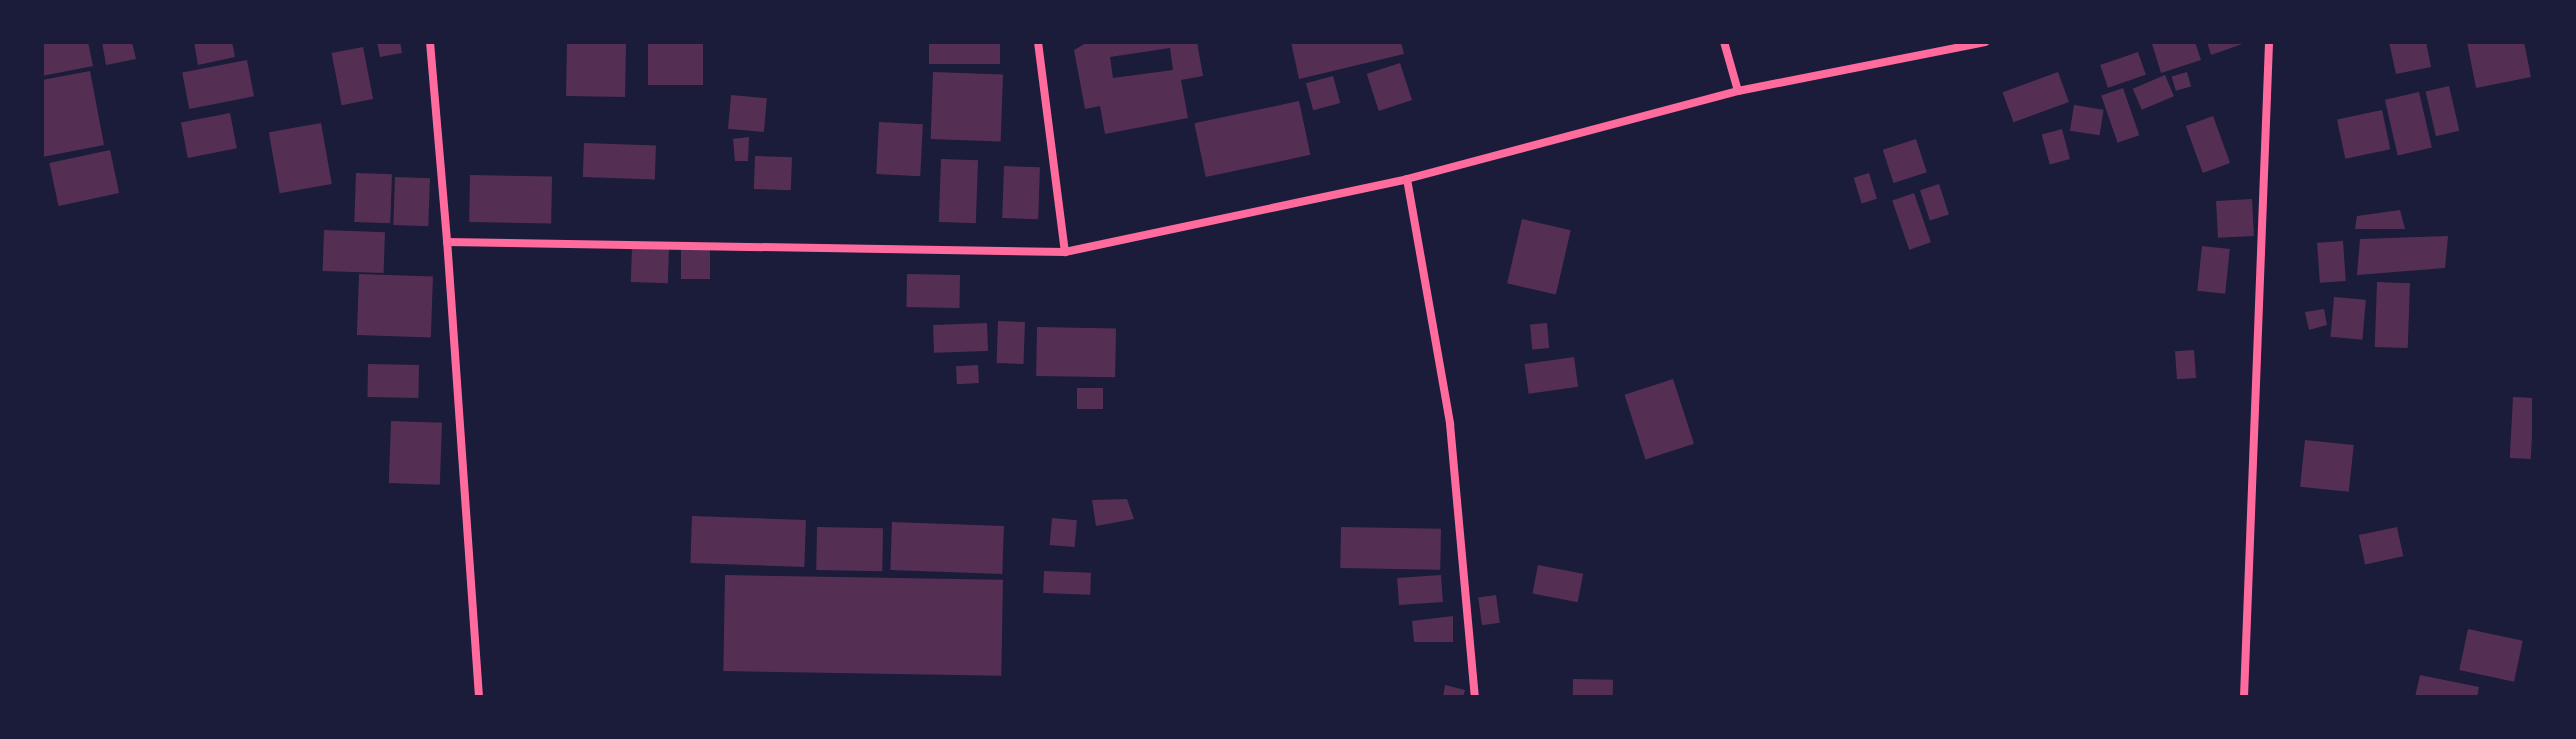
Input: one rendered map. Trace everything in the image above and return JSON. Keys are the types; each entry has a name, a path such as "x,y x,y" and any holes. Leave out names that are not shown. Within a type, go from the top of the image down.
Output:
{"street":[{"path":"430,42 479,697"},
{"path":"1038,42 1065,252"},
{"path":"1724,42 1738,91"},
{"path":"447,242 1065,252 1407,179 1738,91 1985,42"},
{"path":"2244,697 2269,42"},
{"path":"1407,179 1450,424 1475,697"}],"building":[{"path":"42,42 88,42 93,66 42,76"},
{"path":"102,42 132,42 136,59 106,65"},
{"path":"194,42 232,42 235,57 198,65"},
{"path":"377,42 400,42 402,53 380,57"},
{"path":"567,42 626,43 625,97 566,96"},
{"path":"648,42 703,42 703,85 648,85"},
{"path":"929,42 1000,42 1000,64 929,64"},
{"path":"1088,42 1197,42 1203,76 1181,80 1188,118 1105,134 1100,106 1085,109 1074,50","holes":["1170,48 1173,70 1113,78 1110,57"]},
{"path":"1291,42 1401,42 1404,54 1299,79"},
{"path":"2195,42 2201,60 2161,73 2152,44"},
{"path":"2207,42 2248,42 2211,55"},
{"path":"2389,42 2426,42 2431,67 2396,74"},
{"path":"2467,42 2524,42 2531,77 2476,88"},
{"path":"363,47 373,99 342,105 332,53"},
{"path":"2138,52 2146,75 2108,88 2100,65"},
{"path":"247,60 254,96 189,109 182,73"},
{"path":"1400,63 1412,100 1379,111 1367,74"},
{"path":"90,71 104,145 42,157 42,80"},
{"path":"933,72 1003,74 1001,141 931,139"},
{"path":"2058,72 2069,102 2014,122 2003,92"},
{"path":"2187,72 2191,86 2176,91 2172,76"},
{"path":"2165,75 2174,96 2142,110 2133,89"},
{"path":"1333,76 1340,103 1313,110 1306,83"},
{"path":"2449,86 2459,131 2436,136 2426,91"},
{"path":"2123,88 2139,135 2118,143 2101,95"},
{"path":"2419,92 2432,148 2398,155 2385,100"},
{"path":"731,95 767,98 764,132 728,129"},
{"path":"1299,101 1310,155 1206,177 1194,123"},
{"path":"2074,105 2104,110 2100,135 2070,131"},
{"path":"2382,110 2390,149 2345,159 2337,120"},
{"path":"230,113 237,148 188,158 181,123"},
{"path":"2213,116 2230,163 2203,173 2186,126"},
{"path":"879,122 923,124 920,176 876,174"},
{"path":"321,123 332,184 280,193 269,132"},
{"path":"2062,129 2070,159 2050,164 2042,134"},
{"path":"749,137 748,161 735,161 733,139"},
{"path":"1916,139 1927,172 1894,183 1883,150"},
{"path":"584,143 656,146 655,179 583,177"},
{"path":"110,150 119,193 59,206 49,163"},
{"path":"755,156 792,157 791,190 754,189"},
{"path":"941,159 978,160 976,223 939,222"},
{"path":"1004,166 1040,167 1038,219 1002,218"},
{"path":"356,173 392,174 390,223 354,222"},
{"path":"1869,173 1877,199 1862,203 1854,178"},
{"path":"470,175 552,176 551,223 469,222"},
{"path":"395,177 430,178 428,226 393,225"},
{"path":"1939,184 1949,214 1930,221 1920,190"},
{"path":"1914,193 1931,242 1909,250 1892,200"},
{"path":"2252,199 2254,236 2218,238 2216,201"},
{"path":"2400,210 2405,229 2355,229 2357,216"},
{"path":"1522,219 1571,230 1556,295 1507,283"},
{"path":"324,230 385,232 384,273 323,271"},
{"path":"2448,236 2445,268 2357,275 2360,239"},
{"path":"2343,241 2346,281 2320,283 2317,243"},
{"path":"681,246 710,246 710,279 681,279"},
{"path":"2202,246 2230,249 2225,294 2197,291"},
{"path":"632,248 669,249 668,283 631,282"},
{"path":"359,274 433,277 431,338 357,335"},
{"path":"907,274 960,275 959,308 906,307"},
{"path":"2377,282 2410,283 2408,348 2375,347"},
{"path":"2334,297 2366,300 2362,340 2331,337"},
{"path":"2324,309 2327,325 2309,330 2305,312"},
{"path":"998,321 1025,322 1024,364 997,363"},
{"path":"987,323 988,351 934,353 933,325"},
{"path":"1547,323 1549,348 1532,349 1530,324"},
{"path":"1037,327 1116,328 1115,377 1036,376"},
{"path":"2194,350 2196,378 2177,379 2175,351"},
{"path":"1574,357 1578,387 1529,394 1524,364"},
{"path":"368,364 419,365 418,398 367,397"},
{"path":"978,365 979,383 957,384 956,366"},
{"path":"1673,379 1694,444 1646,459 1624,395"},
{"path":"1077,388 1103,388 1103,409 1077,409"},
{"path":"2513,397 2534,398 2531,459 2510,458"},
{"path":"391,421 442,423 440,485 389,483"},
{"path":"2305,440 2354,445 2349,492 2300,487"},
{"path":"1127,499 1134,519 1096,526 1092,500"},
{"path":"692,516 806,520 804,567 690,563"},
{"path":"1052,518 1077,520 1075,547 1050,545"},
{"path":"892,522 1004,526 1002,574 890,570"},
{"path":"817,527 883,528 882,571 816,570"},
{"path":"1341,527 1441,529 1440,570 1340,568"},
{"path":"2397,527 2403,556 2365,564 2359,535"},
{"path":"1538,565 1583,574 1578,602 1532,593"},
{"path":"1044,571 1091,573 1090,595 1043,593"},
{"path":"725,575 1003,580 1001,676 723,671"},
{"path":"1441,575 1443,602 1399,605 1397,578"},
{"path":"1496,595 1500,623 1482,625 1478,598"},
{"path":"1453,616 1453,642 1414,642 1412,621"},
{"path":"2468,629 2523,641 2514,682 2459,670"},
{"path":"2420,675 2479,687 2477,697 2415,697"},
{"path":"1573,679 1613,680 1613,697 1573,697"},
{"path":"1445,685 1465,690 1463,697 1443,697"}]}
